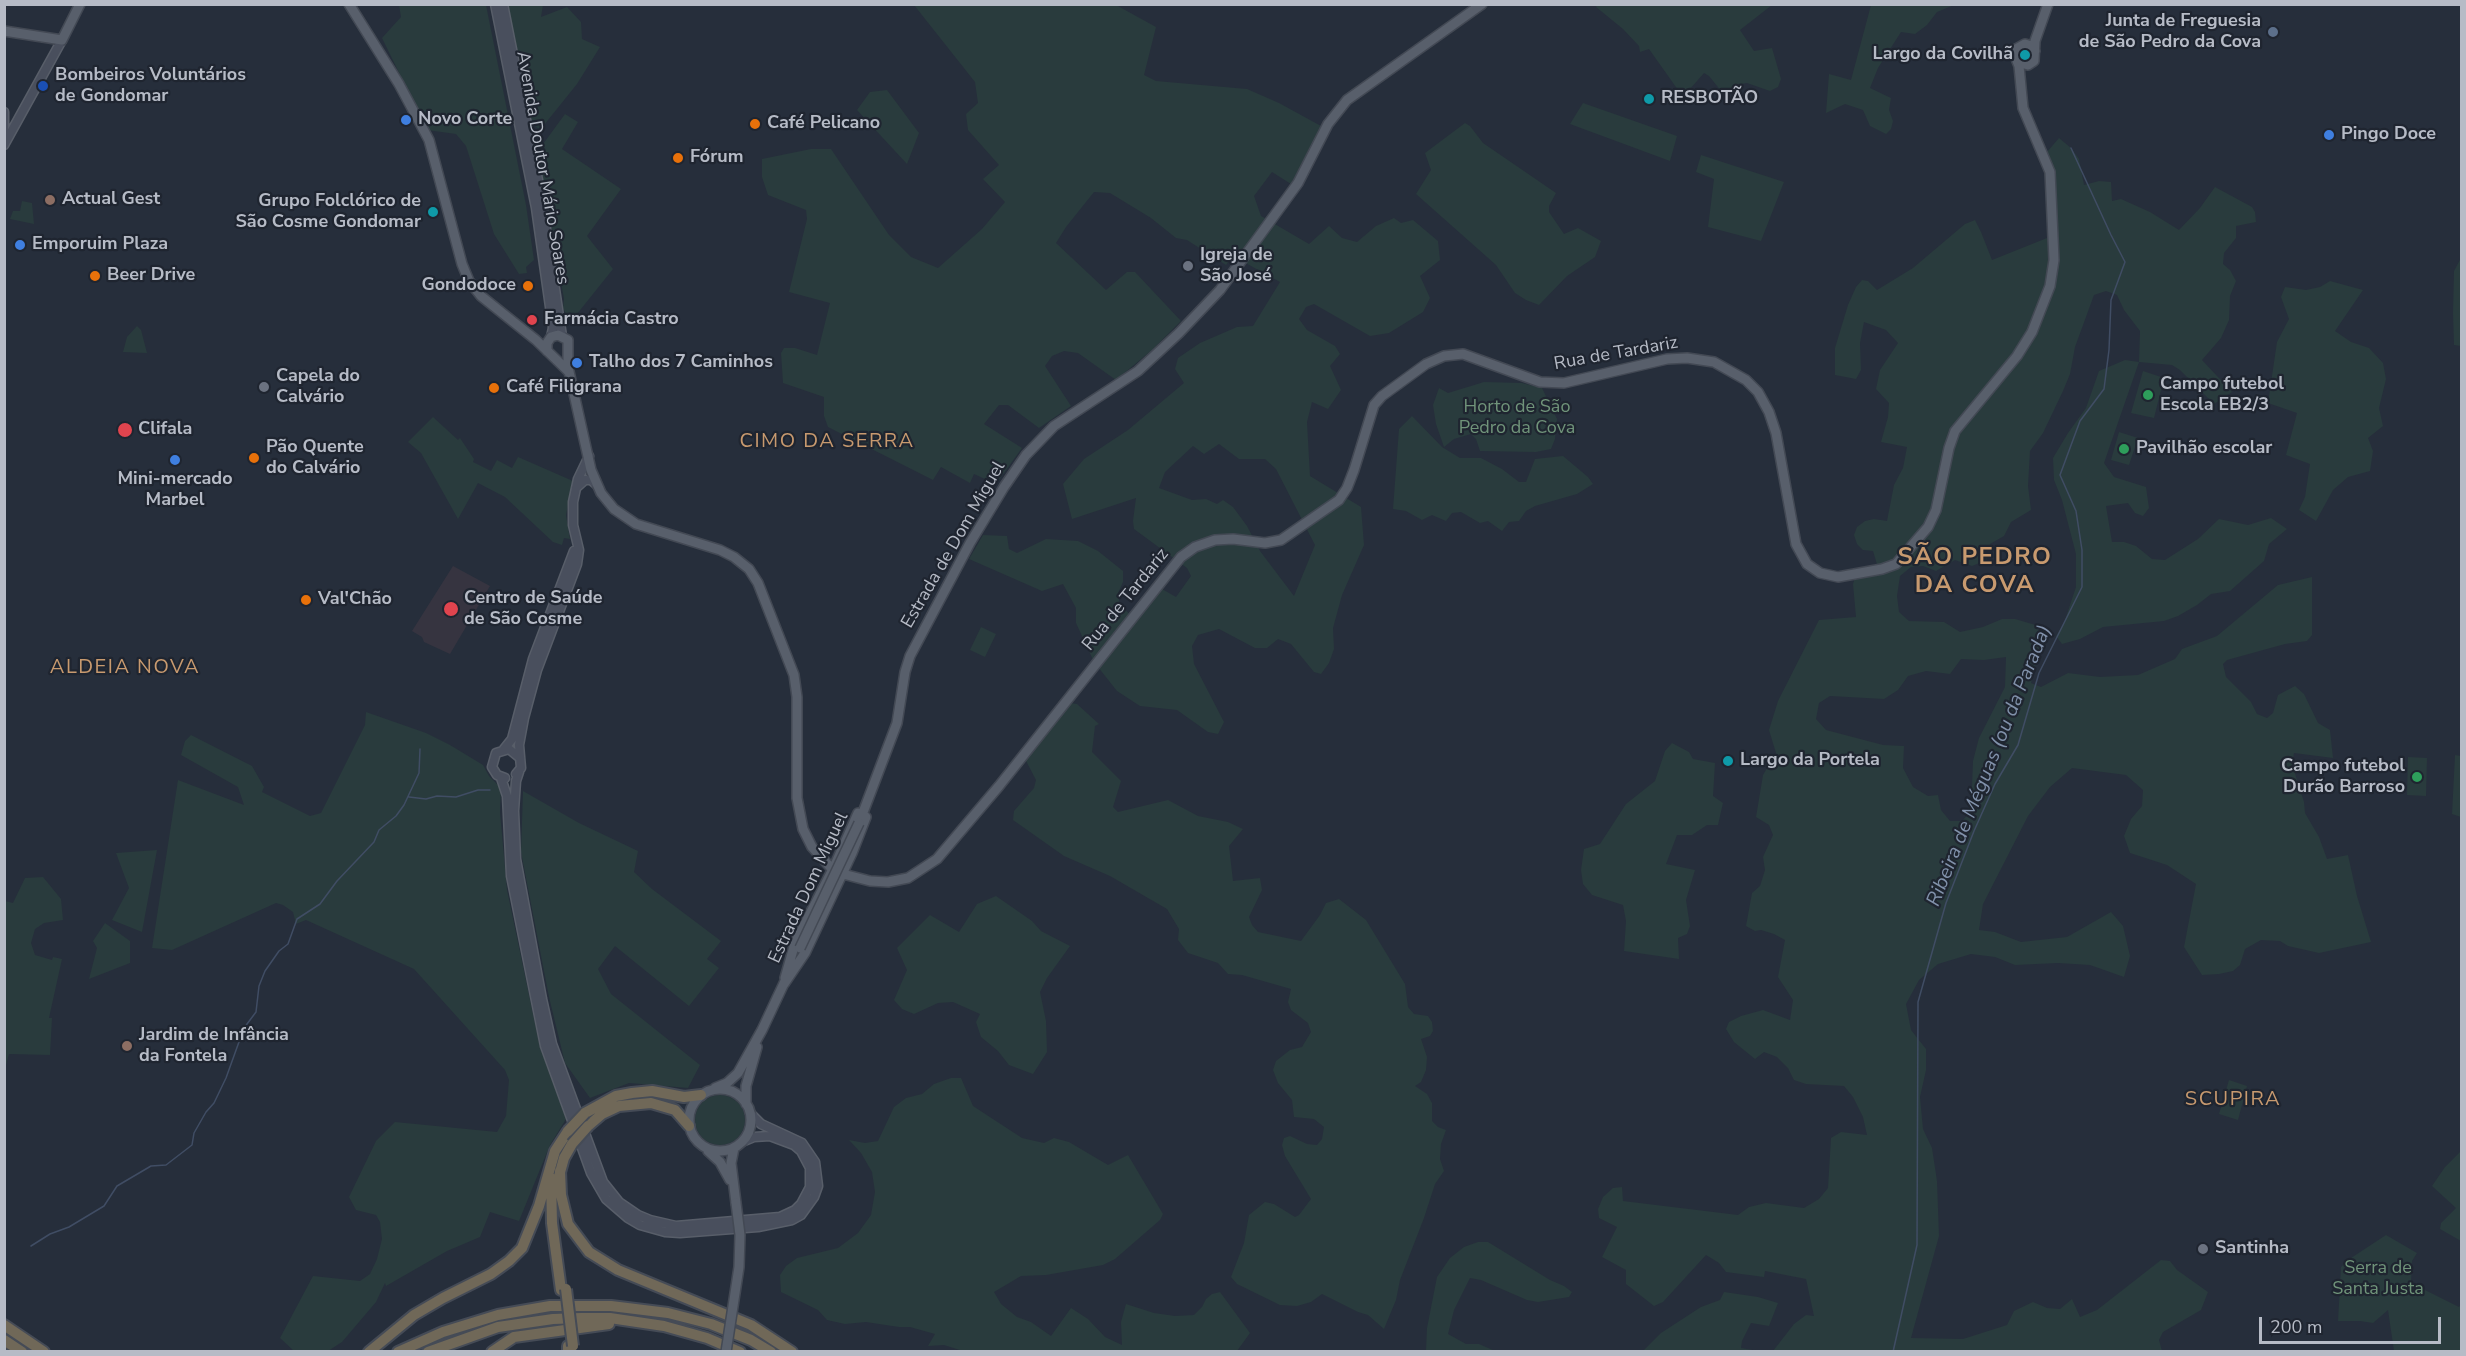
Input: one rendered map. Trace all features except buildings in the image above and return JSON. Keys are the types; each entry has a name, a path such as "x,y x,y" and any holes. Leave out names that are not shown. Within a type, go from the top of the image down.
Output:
{"highway":[{"path":"369,1352 414,1316 443,1298 491,1274 509,1262 522,1248 551,1162 561,1140 585,1113 616,1096 632,1093 652,1091 684,1096 706,1092"},
{"path":"563,1290 556,1201 560,1171 572,1144 602,1114 619,1106 634,1103 651,1103 675,1110 689,1125"},
{"path":"561,1140 552,1170 550,1204 571,1349"},
{"path":"560,1171 563,1210 571,1231 588,1252 618,1270 751,1325 792,1352"},
{"path":"398,1352 443,1332 498,1315 550,1306 611,1306 668,1313 711,1324 751,1340 771,1352"},
{"path":"428,1352 498,1327 554,1318 610,1318 631,1323 664,1326 707,1338 740,1352"},
{"path":"492,1352 505,1341 521,1335 581,1326 631,1323"},
{"path":"4,1325 44,1352"},
{"path":"4,1340 22,1352"}],"main road":[{"path":"4,145 80,4"},
{"path":"350,4 399,84 429,140 462,264 469,281 481,296 536,340 564,366 571,376"},
{"name":"Avenida Doutor Mário Soares","path":"495,4 536,208 553,328 550,339"},
{"name":"Avenida Doutor Mário Soares","path":"503,4 541,195 562,336"},
{"name":"Estrada de Dom Miguel","path":"884,759 897,723 905,672 910,656 970,543 1026,455 1054,426 1138,371 1220,290 1298,183 1328,124 1347,100 1482,4"},
{"path":"2038,33 2015,52 2021,64 2034,61 2038,33 2048,5"},
{"path":"4,31 62,40"},
{"path":"2025,44 2031,46 2035,51"},
{"name":"Rua de Tardariz","path":"842,874 870,881 888,882 908,878 924,870 937,859 1002,782 1180,557 1195,547 1215,540 1233,539 1265,543 1281,540 1339,500 1354,470 1374,405 1382,396 1426,364 1444,356 1463,354 1521,377 1548,382 1564,382 1667,359 1687,358 1714,362 1746,380 1758,392 1769,412 1776,433 1796,544 1807,564 1820,573 1838,577 1882,569 1896,564 1928,527 1936,510 1949,448 1956,431 2017,356 2032,332 2050,286 2054,260 2050,172 2023,108 2021,64"},
{"path":"4,112 4,132"},
{"path":"5,126 14,128"},
{"path":"536,340 543,342 562,336 569,344 567,359 590,456 591,470 606,501 621,516 636,524 720,550 735,557 749,569 758,583 794,675 797,697 797,798 803,829 813,847 833,869 834,877 842,874"},
{"path":"547,351 550,339"},
{"path":"555,358 563,357 568,352"},
{"path":"590,456 581,470 575,488 572,511 577,564 551,628 531,692 519,745 519,772 516,781 514,811 516,859 552,1044 603,1182 628,1209 650,1220 669,1225 780,1217 795,1210 806,1197 811,1178 810,1168 801,1151 794,1145 770,1136 754,1137 724,1151 704,1147"},
{"path":"575,488 585,480 591,480 597,485"},
{"path":"576,537 571,563 545,623 525,685 512,739 504,749 496,753 492,762 494,772 501,778 507,796 510,876 545,1046 591,1173 606,1199 634,1221 665,1232 680,1233 758,1227 792,1220 801,1215 814,1197 818,1173 815,1162 802,1143 761,1124 750,1113"},
{"path":"504,749 514,751 520,758"},
{"name":"Estrada Dom Miguel","path":"706,1092 727,1083 738,1073 762,1030 859,822 884,759"},
{"path":"501,778 511,778 519,772"},
{"path":"784,984 805,953 842,874 864,824 871,794"},
{"path":"784,984 795,943 833,869 853,821 871,794"},
{"name":"Estrada Dom Miguel","path":"747,1104 746,1086 762,1030"},
{"path":"726,1352 739,1268 740,1235 732,1186 731,1163 738,1145 748,1133 750,1113 747,1104 731,1090 720,1089 706,1092 694,1102 689,1112 689,1125 696,1141 720,1162 732,1186"}],"shaded area":[{"name":"Centro de Saúde de São Cosme","path":"453,566 490,586 450,654 424,642 422,637 412,631"}],"green space":[{"path":"399,5 486,5 526,205 534,260 526,267 527,273 519,274 494,234 466,146 456,134 427,130 382,38 401,17"},
{"path":"508,5 543,5 541,17 567,7 581,22 582,39 600,47 577,84 540,130 531,123"},
{"path":"914,5 1116,5 1156,27 1144,75 1156,81 1247,89 1321,126 1291,184 1272,172 1254,196 1261,216 1309,244 1329,226 1342,238 1357,242 1376,226 1394,218 1401,223 1413,220 1438,241 1440,260 1420,276 1430,298 1423,312 1389,333 1370,336 1314,304 1306,307 1299,319 1307,330 1335,346 1340,354 1330,366 1341,390 1328,409 1312,402 1307,422 1310,476 1361,507 1364,545 1342,595 1333,628 1334,649 1329,663 1321,674 1314,672 1291,644 1278,639 1267,648 1255,648 1219,629 1198,635 1192,646 1194,664 1224,722 1218,734 1208,732 1177,710 1140,706 1117,691 1094,662 1076,623 1076,608 1063,584 1042,591 969,559 983,535 1007,536 1009,549 1017,553 1046,539 1078,541 1098,551 1123,571 1123,582 1118,593 1120,605 1135,619 1162,589 1176,597 1191,576 1187,568 1134,529 1136,498 1072,519 1063,484 1084,459 1128,430 1184,383 1175,369 1178,358 1200,343 1237,327 1253,326 1280,282 1233,256 1226,265 1187,240 1176,238 1151,218 1110,193 1094,192 1056,243 1106,290 1127,272 1135,272 1181,321 1152,350 1116,380 1078,353 1064,351 1052,356 1045,366 1071,406 1039,428 1008,405 999,405 984,424 1022,448 996,484 974,474 970,483 941,467 933,480 828,427 824,416 824,397 783,383 781,353 784,348 795,348 817,355 830,303 789,292 807,219 806,210 768,195 762,177 762,159 811,149 831,149 889,235 911,257 938,268 982,229 1005,202 983,179 999,165 968,130 966,114 978,103 975,82","holes":["1219,444 1239,459 1265,459 1276,469 1315,545 1294,596 1260,551 1247,526 1233,507 1223,500 1217,504 1206,499 1192,500 1159,488 1165,472 1193,446 1204,454"]},
{"path":"1597,5 1772,5 1740,30 1754,51 1772,48 1781,79 1778,87 1770,91 1747,83 1741,84 1726,97 1704,73 1683,97 1649,49 1640,52 1639,46 1623,29 1596,7"},
{"path":"1871,5 1954,5 1937,12 1927,25 1915,34 1901,32 1878,68 1870,88 1891,98 1889,110 1893,121 1891,129 1886,134 1870,126 1863,110 1845,104 1826,113 1829,74 1851,80"},
{"path":"887,90 919,133 907,164 857,110 870,92"},
{"path":"1583,103 1677,136 1670,161 1570,124"},
{"path":"565,114 578,122 562,149 621,189 587,236 613,269 577,314 572,316 566,314 563,308 564,299 538,151"},
{"path":"1465,123 1483,143 1556,193 1549,206 1549,212 1564,234 1578,228 1601,241 1595,257 1567,276 1539,305 1515,293 1496,265 1416,194 1431,170 1425,153"},
{"path":"2059,138 2079,159 2084,185 2099,181 2111,182 2112,201 2121,199 2150,212 2179,230 2200,208 2215,187 2252,207 2256,222 2236,226 2236,238 2224,253 2223,264 2230,270 2236,281 2230,296 2229,320 2221,338 2202,360 2232,392 2214,404 2172,365 2139,362 2140,331 2124,310 2117,295 2106,291 2094,295 2075,347 2070,374 2043,433 2030,451 2028,486 2031,510 2011,522 2004,536 1990,544 1987,560 1972,566 1955,560 1936,571 1923,566 1911,567 1900,576 1897,596 1899,612 1909,621 1944,622 1960,632 1983,627 2002,619 2015,619 2039,626 2040,650 2031,683 2041,687 2068,673 2100,677 2138,675 2175,659 2182,649 2217,636 2278,585 2312,577 2312,635 2307,641 2285,644 2227,660 2223,664 2226,677 2251,702 2257,714 2267,718 2273,713 2278,695 2295,686 2304,694 2318,723 2330,730 2333,758 2294,753 2292,764 2304,802 2305,813 2319,837 2327,859 2348,855 2371,942 2319,953 2288,946 2280,941 2261,940 2245,949 2240,965 2233,971 2202,975 2184,947 2196,884 2167,865 2130,853 2124,836 2131,819 2142,806 2143,790 2126,775 2072,768 2050,787 2028,816 1983,904 1979,930 1995,932 2021,942 2067,937 2111,912 2123,926 2130,956 2124,977 2090,965 2058,963 2015,965 1995,957 1971,954 1938,964 1919,980 1906,1004 1911,1030 1926,1049 1926,1070 1920,1097 1923,1129 1932,1148 1937,1181 1939,1236 1911,1338 1963,1339 2007,1325 2014,1311 2033,1302 2047,1308 2060,1309 2072,1299 2080,1317 2097,1310 2161,1260 2170,1261 2177,1270 2208,1292 2201,1310 2163,1332 2159,1340 2162,1351 1773,1351 1794,1324 1806,1315 1814,1316 1806,1279 1765,1271 1764,1277 1726,1272 1719,1263 1706,1255 1663,1302 1654,1306 1626,1284 1626,1270 1602,1257 1617,1227 1599,1218 1598,1209 1603,1197 1613,1188 1622,1187 1623,1201 1738,1215 1749,1207 1766,1203 1804,1208 1819,1199 1828,1188 1831,1138 1841,1132 1867,1135 1863,1117 1853,1097 1844,1086 1806,1084 1794,1080 1788,1068 1777,1057 1764,1052 1755,1059 1734,1042 1726,1029 1729,1022 1763,1010 1790,1020 1793,1000 1778,977 1785,940 1774,934 1761,930 1755,931 1746,926 1752,893 1760,886 1765,870 1763,857 1773,835 1769,825 1756,817 1763,775 1776,753 1769,730 1778,701 1819,620 1856,617 1853,584 1855,578 1879,571 1873,551 1863,550 1857,544 1854,535 1857,527 1865,521 1874,519 1887,521 1894,485 1903,468 1907,447 1881,442 1888,417 1889,403 1876,389 1880,370 1898,343 1886,330 1864,322 1860,343 1861,370 1856,379 1835,375 1835,348 1848,305 1856,287 1862,280 1868,281 1877,290 1913,268 1965,224 1975,220 1992,260 2057,234 2055,175 2047,152","holes":["2006,657 2005,687 1979,738 1973,761 1971,811 1962,821 1950,821 1941,810 1938,795 1928,796 1913,787 1903,768 1904,746 1883,745 1826,730 1816,719 1819,703 1830,696 1884,699 1898,690 1908,676 1926,671 1950,674 1961,659 1984,660"]},
{"path":"1701,155 1784,182 1761,241 1708,227 1714,179 1696,172"},
{"path":"22,201 32,203 34,224 10,219 13,211 20,211"},
{"path":"2461,258 2461,346 2454,345 2453,313 2454,271"},
{"path":"2330,281 2363,290 2335,331 2351,342 2369,348 2383,363 2386,379 2379,408 2383,426 2368,438 2373,451 2370,471 2348,477 2333,490 2316,521 2299,510 2305,497 2310,464 2286,455 2297,413 2268,403 2277,342 2289,319 2281,297 2285,287 2306,290 2320,287"},
{"path":"137,326 141,330 147,353 123,352 127,337"},
{"path":"2125,360 2139,362 2104,463 2114,477 2146,487 2149,508 2143,516 2135,513 2128,503 2106,506 2112,542 2124,542 2136,546 2152,559 2165,560 2198,539 2219,519 2248,525 2271,518 2287,529 2269,544 2264,561 2230,591 2211,594 2178,616 2164,621 2103,627 2080,639 2062,644 2056,636 2064,623 2076,587 2076,554 2062,500 2054,480 2053,458 2086,408 2099,371"},
{"name":"Campo futebol Escola EB2/3","path":"2143,371 2164,378 2154,418 2131,413"},
{"name":"Horto de São Pedro da Cova","path":"1484,382 1522,383 1542,388 1557,419 1555,439 1551,449 1536,452 1480,451 1476,439 1471,434 1454,439 1444,447 1436,424 1433,405 1439,388 1448,393"},
{"path":"1412,416 1442,447 1460,458 1481,458 1502,469 1519,482 1526,482 1535,459 1563,456 1593,484 1577,494 1535,506 1526,511 1519,521 1509,522 1502,531 1488,521 1480,523 1461,512 1452,513 1446,521 1432,515 1422,520 1406,511 1393,509 1399,429"},
{"path":"433,417 458,440 460,438 474,459 473,462 491,471 497,460 512,468 518,457 573,481 566,515 570,539 564,538 562,545 553,542 505,497 478,483 458,519 421,453 408,442"},
{"name":"Pavilhão escolar","path":"2119,432 2138,438 2129,465 2111,460"},
{"path":"981,627 996,634 985,657 970,650"},
{"path":"1063,702 1077,704 1099,724 1095,726 1092,752 1121,781 1113,807 1118,812 1168,800 1198,816 1228,822 1243,829 1229,846 1233,881 1260,878 1262,890 1249,917 1258,932 1301,941 1326,903 1339,899 1366,920 1405,984 1408,1007 1414,1014 1428,1016 1432,1022 1433,1031 1430,1036 1421,1039 1427,1057 1426,1070 1421,1082 1415,1086 1427,1094 1432,1103 1432,1121 1438,1127 1446,1130 1441,1144 1440,1159 1444,1171 1435,1184 1384,1329 1368,1315 1322,1294 1311,1302 1297,1306 1280,1305 1237,1284 1231,1277 1244,1243 1249,1215 1265,1202 1274,1204 1295,1217 1311,1199 1285,1156 1282,1145 1284,1138 1290,1136 1307,1144 1317,1145 1322,1139 1324,1127 1314,1119 1294,1117 1292,1100 1278,1083 1273,1070 1276,1061 1290,1050 1302,1047 1311,1032 1308,1023 1291,1010 1288,1002 1291,989 1242,975 1228,974 1218,963 1188,953 1178,940 1179,929 1167,909 1110,876 1064,856 1013,820 1014,811 1034,788 1036,780 1023,755"},
{"path":"366,712 426,733 450,745 483,765 489,776 501,788 500,812 507,890 540,1047 566,1119 550,1145 519,1221 490,1212 480,1237 447,1251 386,1286 385,1283 376,1302 342,1342 328,1351 294,1351 280,1338 313,1276 360,1281 370,1274 377,1259 382,1239 380,1222 376,1215 356,1210 349,1197 376,1141 395,1122 497,1132 506,1116 509,1080 505,1070 414,969 306,920 296,924 293,912 283,905 276,903 172,950 152,948 178,780 244,805 238,787 181,755 185,741 191,735 252,766 264,787 262,792 310,816 321,813 365,725"},
{"path":"1672,743 1689,752 1693,759 1715,763 1713,796 1723,803 1718,825 1707,825 1692,835 1677,835 1666,864 1695,870 1686,900 1690,926 1687,934 1678,938 1679,959 1624,951 1626,921 1623,905 1592,895 1583,884 1581,870 1584,849 1600,844 1626,804 1655,781 1665,751"},
{"path":"2455,755 2461,756 2461,817 2452,814"},
{"name":"Campo futebol Durão Barroso","path":"2408,757 2427,758 2426,796 2407,795"},
{"path":"523,791 579,823 638,851 634,872 652,889 721,941 707,959 719,968 689,1006 615,946 598,969 611,994 700,1065 688,1088 629,1083 590,1098 565,1063 549,997 521,852"},
{"path":"157,850 142,932 112,920 129,888 116,853"},
{"path":"43,877 61,899 63,920 44,923 35,929 31,943 35,955 52,960 53,957 62,959 49,1018 52,1018 50,1055 9,1054 5,1069 5,901 13,903 25,878"},
{"path":"996,896 1032,921 1041,931 1070,946 1040,992 1046,1021 1047,1052 1033,1074 1009,1065 998,1051 981,1037 976,1022 980,1014 953,1002 938,1003 914,1014 902,1009 894,1000 907,970 897,948 930,915 959,932 977,904"},
{"path":"105,923 130,941 130,963 89,979 97,948 93,941"},
{"path":"951,1078 961,1078 973,1106 1022,1138 1044,1143 1054,1138 1069,1142 1108,1165 1128,1155 1163,1214 1160,1220 1115,1259 1103,1265 1046,1275 1021,1276 994,1292 1001,1304 1017,1317 1031,1322 1051,1336 1071,1308 1088,1319 1105,1337 1122,1345 1121,1322 1126,1304 1154,1313 1175,1316 1194,1315 1206,1299 1220,1292 1250,1333 1237,1351 963,1351 944,1345 928,1346 935,1334 910,1327 866,1322 845,1324 827,1320 818,1310 781,1292 780,1275 786,1266 797,1258 838,1248 858,1233 871,1215 875,1192 872,1172 861,1153 849,1140 865,1143 878,1141 894,1107 906,1098 922,1094 934,1084"},
{"path":"2229,1080 2247,1086 2238,1120 2219,1114"},
{"path":"725,1095 738,1102 744,1110 744,1130 738,1138 730,1144 715,1145 702,1138 696,1130 695,1115 702,1102 710,1096"},
{"path":"2461,1128 2461,1241 2440,1229 2441,1223 2456,1208 2432,1186 2445,1167 2460,1152"},
{"name":"Serra de Santa Justa","path":"2386,1235 2417,1253 2412,1261 2411,1283 2459,1307 2461,1304 2461,1351 2394,1351 2388,1310 2373,1323 2338,1321 2341,1267"},
{"path":"1478,1242 1488,1242 1572,1292 1569,1297 1538,1302 1470,1278 1454,1310 1448,1334 1466,1344 1479,1344 1495,1351 1426,1351 1427,1328 1437,1277 1450,1258 1464,1247"},
{"path":"1724,1292 1758,1297 1778,1303 1769,1326 1751,1323 1742,1341 1741,1348 1758,1351 1643,1351 1661,1333 1701,1307 1720,1300"}],"waterway":[{"name":"Ribeira de Méguas (ou da Parada)","path":"1893,1352 1917,1245 1918,1002 1946,903 1974,831 1995,784 2018,745 2039,673 2082,587 2082,550 2076,511 2060,475 2080,421 2104,389 2109,350 2111,300 2125,262 2071,148"},
{"path":"31,1246 104,1206 117,1186 151,1166 166,1165 192,1145 194,1133 214,1103 226,1078 244,1028 256,1012 259,986 265,971 279,951 288,944 297,919 320,904 337,881 374,842 379,830 396,816 404,805 419,773 420,749"},
{"path":"409,797 426,799 437,796 456,797 478,790 490,790"}],"place":[{"name":"Junta de Freguesia de São Pedro da Cova","path":"2273,32"},
{"name":"Largo da Covilhã","path":"2025,55"},
{"name":"Bombeiros Voluntários de Gondomar","path":"43,86"},
{"name":"RESBOTÃO","path":"1649,99"},
{"name":"Novo Corte","path":"406,120"},
{"name":"Café Pelicano","path":"755,124"},
{"name":"Pingo Doce","path":"2329,135"},
{"name":"Fórum","path":"678,158"},
{"name":"Actual Gest","path":"50,200"},
{"name":"Grupo Folclórico de São Cosme Gondomar","path":"433,212"},
{"name":"Emporuim Plaza","path":"20,245"},
{"name":"Igreja de São José","path":"1188,266"},
{"name":"Beer Drive","path":"95,276"},
{"name":"Gondodoce","path":"528,286"},
{"name":"Farmácia Castro","path":"532,320"},
{"name":"Talho dos 7 Caminhos","path":"577,363"},
{"name":"Capela do Calvário","path":"264,387"},
{"name":"Café Filigrana","path":"494,388"},
{"name":"Campo futebol Escola EB2/3","path":"2148,395"},
{"name":"Clifala","path":"125,430"},
{"name":"Pavilhão escolar","path":"2124,449"},
{"name":"Pão Quente do Calvário","path":"254,458"},
{"name":"Mini-mercado Marbel","path":"175,460"},
{"name":"Val'Chão","path":"306,600"},
{"name":"Centro de Saúde de São Cosme","path":"451,609"},
{"name":"Largo da Portela","path":"1728,761"},
{"name":"Campo futebol Durão Barroso","path":"2417,777"},
{"name":"Jardim de Infância da Fontela","path":"127,1046"},
{"name":"Santinha","path":"2203,1249"}],"district":[{"name":"CIMO DA SERRA","path":"827,442"},
{"name":"SÃO PEDRO DA COVA","path":"1975,572"},
{"name":"ALDEIA NOVA","path":"125,668"},
{"name":"SCUPIRA","path":"2233,1100"}]}
